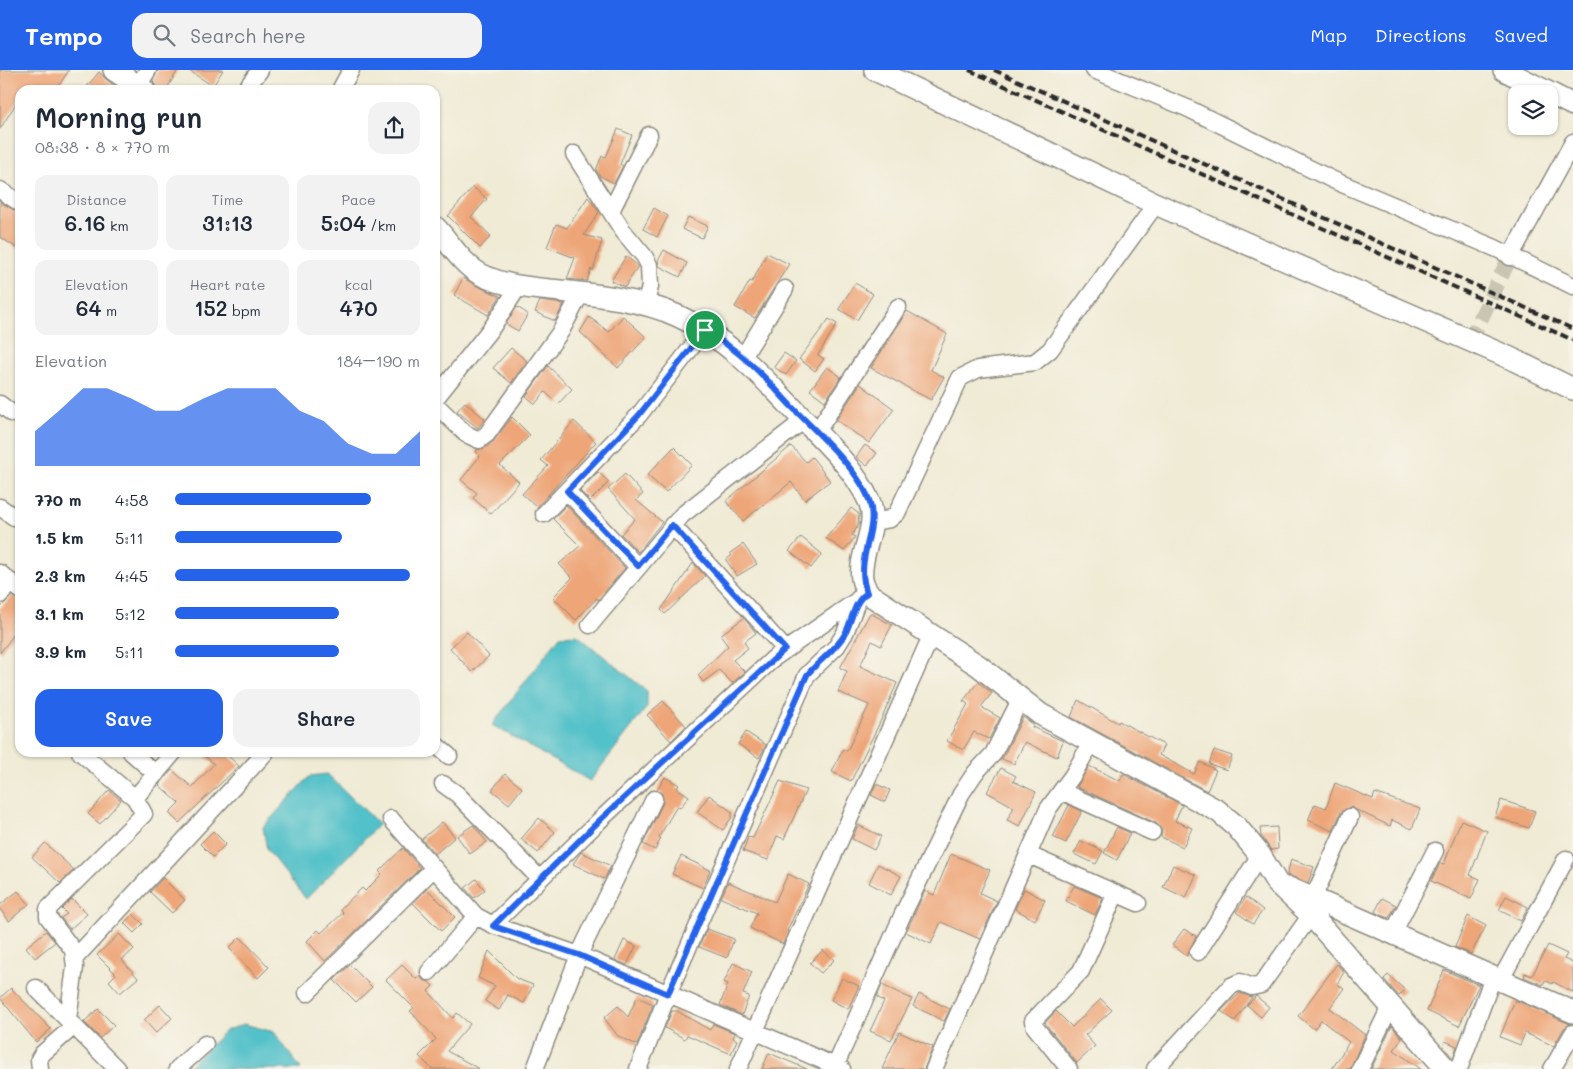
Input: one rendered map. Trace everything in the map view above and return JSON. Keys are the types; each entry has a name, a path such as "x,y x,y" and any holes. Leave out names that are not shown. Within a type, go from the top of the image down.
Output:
{"street":[{"path":"114,70 143,82"},
{"path":"250,85 260,70"},
{"path":"343,85 351,70"},
{"path":"875,70 1156,204 1510,358 1573,389"},
{"path":"1094,70 1187,108 1332,180 1495,248 1510,257 1573,286"},
{"path":"1504,70 1573,105"},
{"path":"610,211 649,135"},
{"path":"1510,257 1573,142"},
{"path":"574,154 610,211 649,265 650,287 645,306"},
{"path":"0,190 15,200"},
{"path":"871,522 890,519 897,513 960,378 978,369 1035,362 1041,358 1050,350 1156,204"},
{"path":"440,233 466,263 481,275 505,284 581,293 645,306 677,315 705,330 743,357 844,462 861,486 870,504 871,522 862,566 863,596 837,646 807,675 668,994 638,1069"},
{"path":"440,393 492,326 519,286"},
{"path":"743,357 785,289"},
{"path":"440,409 472,438 479,440 487,434 561,331 581,293"},
{"path":"590,625 672,525 694,505 810,427 898,307"},
{"path":"544,514 639,415 705,330"},
{"path":"567,491 638,566"},
{"path":"0,507 14,517"},
{"path":"672,525 785,649"},
{"path":"0,595 10,581"},
{"path":"863,596 932,634 999,681 1020,700 1040,714 1218,810 1236,826 1260,856 1278,883 1312,907 1390,1006 1446,1069"},
{"path":"493,926 599,821 785,649 863,596"},
{"path":"738,1069 932,634"},
{"path":"391,819 476,916 493,926 579,955 837,1068 902,916 961,794 976,772 993,754 1020,700"},
{"path":"934,1069 1048,809 1073,775 1091,743"},
{"path":"440,748 449,756"},
{"path":"40,1069 39,1059 42,1054 71,1023 75,958 68,942 48,917 48,909 141,820 144,814 135,798 86,757"},
{"path":"137,757 156,774"},
{"path":"135,798 170,757"},
{"path":"75,958 261,757"},
{"path":"443,784 457,794 540,879"},
{"path":"1061,791 1152,832"},
{"path":"535,1069 579,955 654,798"},
{"path":"1155,1069 1231,986 1240,982 1252,986 1261,985 1312,907 1350,817"},
{"path":"1393,933 1434,851"},
{"path":"1029,855 1138,903"},
{"path":"1198,952 1260,856"},
{"path":"1459,1069 1497,979 1566,859"},
{"path":"307,993 433,869"},
{"path":"1069,1069 1035,1027 1033,1021 1081,971 1116,893"},
{"path":"1312,907 1393,933 1573,1012"},
{"path":"429,972 476,916"},
{"path":"36,988 117,1069"},
{"path":"1360,1069 1390,1006"},
{"path":"1552,1069 1573,1033"},
{"path":"177,1069 205,1044"}],"water":[{"path":"577,635 647,691 647,707 590,781 492,725 560,636"},
{"path":"327,774 379,824 306,899 267,850 263,827 310,776"},
{"path":"244,1024 274,1032 301,1069 186,1069 225,1031"}],"building":[{"path":"0,70 69,70 59,85 15,85 15,105 0,129"},
{"path":"158,70 178,70 169,85 155,85 153,81"},
{"path":"188,70 223,70 214,85"},
{"path":"99,72 114,85 88,85"},
{"path":"618,129 632,135 620,164 623,166 614,183 600,176 596,170 602,156 606,157"},
{"path":"473,187 487,199 471,217 491,236 480,248 448,216"},
{"path":"588,197 599,212 584,235 602,240 593,271 591,269 587,281 567,279 575,258 547,247 556,224 567,228"},
{"path":"0,202 15,210 15,247 0,237"},
{"path":"654,208 668,216 657,237 643,229"},
{"path":"688,217 708,226 702,238 682,229"},
{"path":"664,250 687,263 680,277 659,266 658,261"},
{"path":"767,253 789,264 755,318 735,307 750,281 752,282"},
{"path":"626,256 638,266 625,287 611,281"},
{"path":"463,278 500,296 488,315 454,295"},
{"path":"855,283 873,294 857,320 839,309"},
{"path":"540,301 564,304 555,321 535,312"},
{"path":"517,307 528,314 518,331 506,324"},
{"path":"907,311 947,334 931,370 944,377 931,400 871,368"},
{"path":"623,316 646,337 618,368 580,332 589,317 609,332"},
{"path":"829,319 837,324 818,355 824,359 815,371 799,359"},
{"path":"511,348 527,361 511,383 493,368"},
{"path":"784,353 796,361 786,375 774,367"},
{"path":"548,366 572,389 558,404 545,392 535,404 526,396"},
{"path":"827,367 841,377 825,401 810,390"},
{"path":"860,384 894,409 869,443 836,420"},
{"path":"465,402 485,419 478,428 457,411"},
{"path":"512,417 530,435 500,465 519,482 491,514 473,498 477,493 461,480 480,456 476,452 477,450 485,448 493,442"},
{"path":"574,421 596,442 537,507 522,494 548,466 541,460"},
{"path":"865,445 877,453 867,466 856,457"},
{"path":"791,446 806,462 812,457 830,481 805,500 791,482 743,521 726,501"},
{"path":"674,447 692,465 666,492 647,475"},
{"path":"598,472 609,482 590,501 580,491"},
{"path":"625,474 643,494 636,500 662,522 638,552 621,534 635,519 608,489"},
{"path":"566,505 625,568 598,600 597,598 576,620 553,597 572,578 559,564 580,546 553,519"},
{"path":"851,508 859,514 858,526 852,535 855,537 844,551 826,538"},
{"path":"801,537 822,554 811,568 789,551"},
{"path":"743,544 757,564 737,576 726,560 732,555 730,553"},
{"path":"693,563 705,576 665,614 661,610"},
{"path":"12,596 15,598 15,633 0,653 0,608"},
{"path":"870,613 892,625 881,646 872,641 860,666 897,683 851,781 832,772 843,749 847,751 869,705 838,692 847,671 840,668"},
{"path":"744,618 756,633 744,642 748,648 733,660 745,672 732,683 719,670 703,682 698,675 728,646 720,635"},
{"path":"467,632 489,656 472,672 450,648"},
{"path":"978,682 992,693 981,707 1000,718 989,739 974,732 963,750 947,741 968,704 963,701"},
{"path":"1078,700 1118,723 1119,721 1164,745 1159,755 1194,774 1200,762 1216,770 1207,791 1071,717"},
{"path":"663,701 686,726 671,741 647,715"},
{"path":"1023,717 1033,724 1032,727 1063,741 1057,757 1025,742 1014,764 1002,759"},
{"path":"746,732 766,745 759,758 738,744"},
{"path":"1214,750 1232,756 1227,770 1209,764"},
{"path":"206,757 229,757 239,766 179,823 169,813 179,803 159,785 172,770 192,787 214,764"},
{"path":"1089,766 1120,781 1123,774 1182,805 1175,821 1192,828 1183,847 1161,837 1162,830 1156,823 1077,787"},
{"path":"1001,768 1016,776 1013,781 1036,792 1020,826 1007,820 1014,807 987,792"},
{"path":"505,774 522,788 509,804 492,790"},
{"path":"665,777 679,785 677,788 689,796 680,808 677,806 659,837 661,838 655,850 643,844 663,803 662,794 657,790"},
{"path":"780,781 806,790 784,839 777,836 768,860 743,851 748,837 753,838"},
{"path":"1335,783 1373,799 1375,793 1420,809 1412,829 1392,820 1390,826 1350,807 1341,812 1333,831 1308,820 1315,804 1326,808"},
{"path":"876,784 890,790 885,802 871,795"},
{"path":"109,790 121,800 100,824 88,814"},
{"path":"709,795 732,812 732,817 723,830 697,812"},
{"path":"1501,800 1535,811 1529,828 1495,817"},
{"path":"1069,805 1082,811 1066,843 1053,837"},
{"path":"539,818 555,832 538,853 521,839"},
{"path":"1461,820 1487,831 1470,875 1480,879 1471,899 1431,881 1440,863 1444,864"},
{"path":"442,822 455,837 435,854 422,839"},
{"path":"473,825 487,842 470,854 457,836"},
{"path":"858,825 881,836 874,850 852,839"},
{"path":"1117,827 1130,833 1117,860 1104,853"},
{"path":"1277,827 1278,849 1271,850 1261,836 1260,828"},
{"path":"213,831 226,844 213,857 200,844"},
{"path":"1081,841 1103,851 1096,864 1074,854"},
{"path":"45,843 74,870 60,883 32,857"},
{"path":"403,848 420,868 325,961 307,941 318,930 321,933 343,913 340,909 362,888 365,891 382,874 379,871"},
{"path":"581,852 611,866 604,879 573,864"},
{"path":"951,854 990,870 980,893 997,901 980,939 941,922 931,944 906,932 925,891 934,895"},
{"path":"681,856 710,870 703,888 672,874"},
{"path":"1291,859 1314,867 1308,883 1287,875"},
{"path":"878,864 901,876 891,895 869,883"},
{"path":"1173,865 1196,875 1186,898 1163,887"},
{"path":"788,874 809,884 783,944 750,928 757,913 721,898 728,882 775,902"},
{"path":"163,878 185,900 172,913 150,892"},
{"path":"476,879 485,890 474,898 465,888"},
{"path":"1074,886 1103,898 1095,915 1066,901"},
{"path":"427,889 455,917 441,931 413,903"},
{"path":"1024,889 1045,900 1035,920 1015,909"},
{"path":"18,891 29,904 9,921 0,909 0,905"},
{"path":"1506,896 1528,907 1521,921 1499,910"},
{"path":"1246,897 1263,910 1253,924 1236,912"},
{"path":"1382,898 1396,905 1389,918 1375,912"},
{"path":"72,899 87,914 70,929 61,918 67,914 62,909"},
{"path":"133,914 143,924 134,933 124,923"},
{"path":"1468,916 1486,926 1471,954 1455,947"},
{"path":"707,929 734,939 727,958 699,947"},
{"path":"1184,929 1196,936 1187,956 1172,945"},
{"path":"46,931 55,942 35,958 26,947"},
{"path":"119,934 134,949 122,960 138,978 120,993 109,981 116,974 97,955"},
{"path":"240,937 269,967 258,978 229,948"},
{"path":"624,940 636,946 627,965 615,960"},
{"path":"1548,945 1567,954 1564,959 1573,963 1573,992 1553,982 1552,984 1545,980 1543,985 1524,977 1525,973 1532,976"},
{"path":"823,950 834,960 821,973 810,963"},
{"path":"489,951 517,979 533,985 524,1003 508,995 499,1010 485,1001 495,986 478,978"},
{"path":"733,963 752,972 743,994 749,996 742,1015 720,1005 728,984 724,982"},
{"path":"1337,964 1344,972 1337,984 1344,988 1330,1008 1365,1035 1350,1069 1332,1069 1349,1042 1321,1020 1314,1029 1298,1016"},
{"path":"350,965 372,987 356,1002 334,980"},
{"path":"402,965 416,979 420,976 433,986 428,991 453,1018 457,1013 470,1024 447,1051 479,1069 432,1069 419,1056 436,1039 410,1011 414,1008 386,980"},
{"path":"1444,970 1479,985 1459,1026 1427,1011"},
{"path":"1388,975 1405,990 1399,996 1384,979"},
{"path":"842,978 859,986 848,1009 831,1000"},
{"path":"882,985 912,999 891,1040 870,1031 884,1001 877,997"},
{"path":"11,988 51,1029 36,1042 0,998"},
{"path":"1240,993 1252,997 1235,1021 1221,1011"},
{"path":"919,994 950,1009 944,1021 913,1006"},
{"path":"1256,996 1269,1007 1261,1017 1247,1005"},
{"path":"637,997 653,1004 637,1045 618,1036 604,1018 618,1006 628,1017"},
{"path":"1101,999 1112,1010 1085,1035 1095,1046 1077,1063 1045,1023 1056,1011 1072,1027"},
{"path":"1515,1000 1570,1024 1564,1028 1554,1046 1525,1033 1520,1045 1500,1037"},
{"path":"160,1005 172,1018 156,1033 144,1020"},
{"path":"98,1009 114,1025 100,1038 84,1022"},
{"path":"672,1011 677,1011 710,1030 713,1024 735,1033 733,1038 737,1040 731,1054 687,1035 685,1039 665,1028"},
{"path":"1392,1026 1402,1038 1394,1050 1421,1069 1371,1069"},
{"path":"899,1032 933,1047 924,1069 882,1069"},
{"path":"1445,1041 1457,1046 1453,1058 1443,1046"},
{"path":"769,1053 807,1069 762,1069"}],"tunnel":[{"path":"1470,341 1510,257"}],"railway":[{"path":"969,70 1573,340"},
{"path":"994,70 1573,329"}],"route":[{"path":"705,330 747,360 844,462 861,486 870,504 871,522 862,566 862,579 867,593 858,599 852,618 837,646 807,675 668,994 579,955 493,926 599,821 785,649 672,525 638,566 567,491 639,415 705,330"}]}
